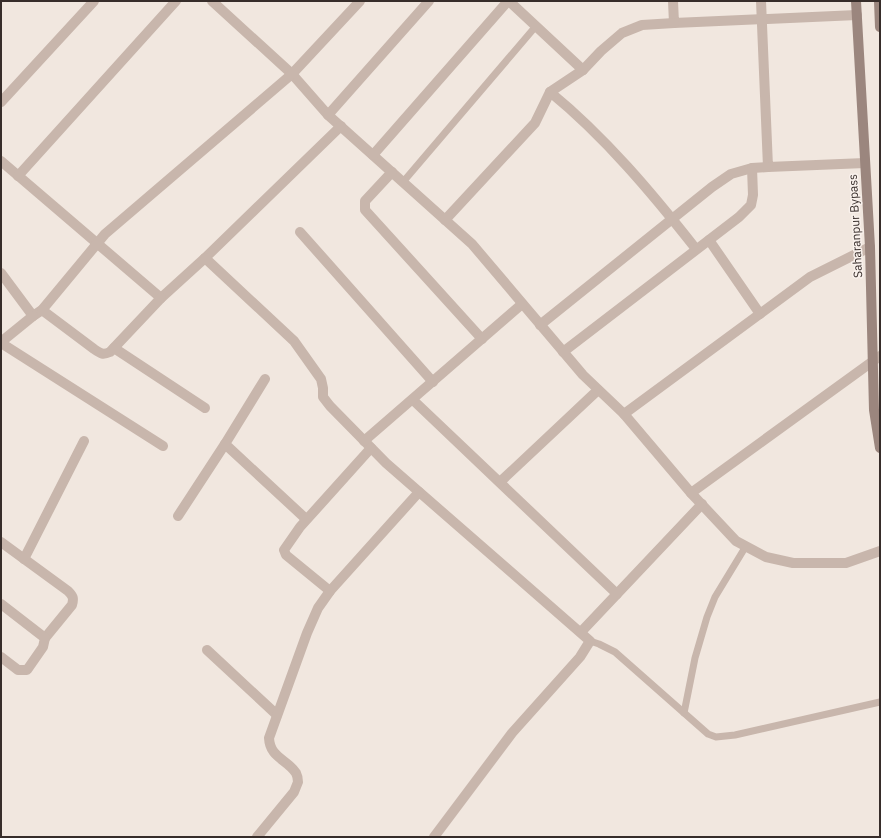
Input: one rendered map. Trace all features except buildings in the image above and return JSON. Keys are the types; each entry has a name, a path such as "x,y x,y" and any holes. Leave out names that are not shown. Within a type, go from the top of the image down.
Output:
{"main road":[{"name":"Saharanpur Bypass","path":"856,1 876,358 874,410 880,446"},
{"path":"879,1 880,27"}],"street":[{"path":"1,102 94,1"},
{"path":"18,176 176,1"},
{"path":"212,1 292,74 328,115 472,244 583,375 624,414 691,493 736,541 766,557 793,562 846,563 880,551"},
{"path":"164,446 1,343 42,310 105,234 292,74 360,1"},
{"path":"328,115 429,1"},
{"path":"673,1 674,23"},
{"path":"761,1 768,167"},
{"path":"373,155 505,2 536,26 583,70"},
{"path":"445,220 534,123 550,92 583,70 601,51 622,33 642,25 857,15"},
{"path":"550,92 571,110 615,153 696,249"},
{"path":"42,310 101,354 106,354 114,348 161,298 341,126"},
{"path":"1,161 161,298"},
{"path":"540,325 712,187 731,174 752,168 864,163"},
{"path":"563,352 739,217 751,205 753,195 752,168"},
{"path":"392,172 365,201 364,210 482,339"},
{"path":"300,232 433,382"},
{"path":"709,240 760,314"},
{"path":"624,414 810,277 870,247"},
{"path":"204,258 294,341 321,379 324,388 323,397 368,445 419,492 590,641 580,657 512,733 434,837"},
{"path":"1,273 33,316"},
{"path":"330,591 286,555 284,550 306,519 368,445 413,400 522,304"},
{"path":"114,348 205,408"},
{"path":"691,493 876,358"},
{"path":"178,516 265,379"},
{"path":"500,482 598,390"},
{"path":"413,400 617,594"},
{"path":"24,559 84,441"},
{"path":"225,444 306,519"},
{"path":"257,837 294,792 298,782 296,773 277,755 270,746 269,738 307,633 318,608 330,591 419,492"},
{"path":"580,632 702,504"},
{"path":"1,542 68,591 73,600 72,605 45,638 43,647 27,670 18,670 1,657"},
{"path":"1,604 45,638"},
{"path":"207,650 277,715"}],"lane":[{"path":"403,182 536,26"},
{"path":"684,713 694,658 707,617 715,597 746,546"},
{"path":"590,641 614,652 708,734 716,736 735,735 880,702"}]}
